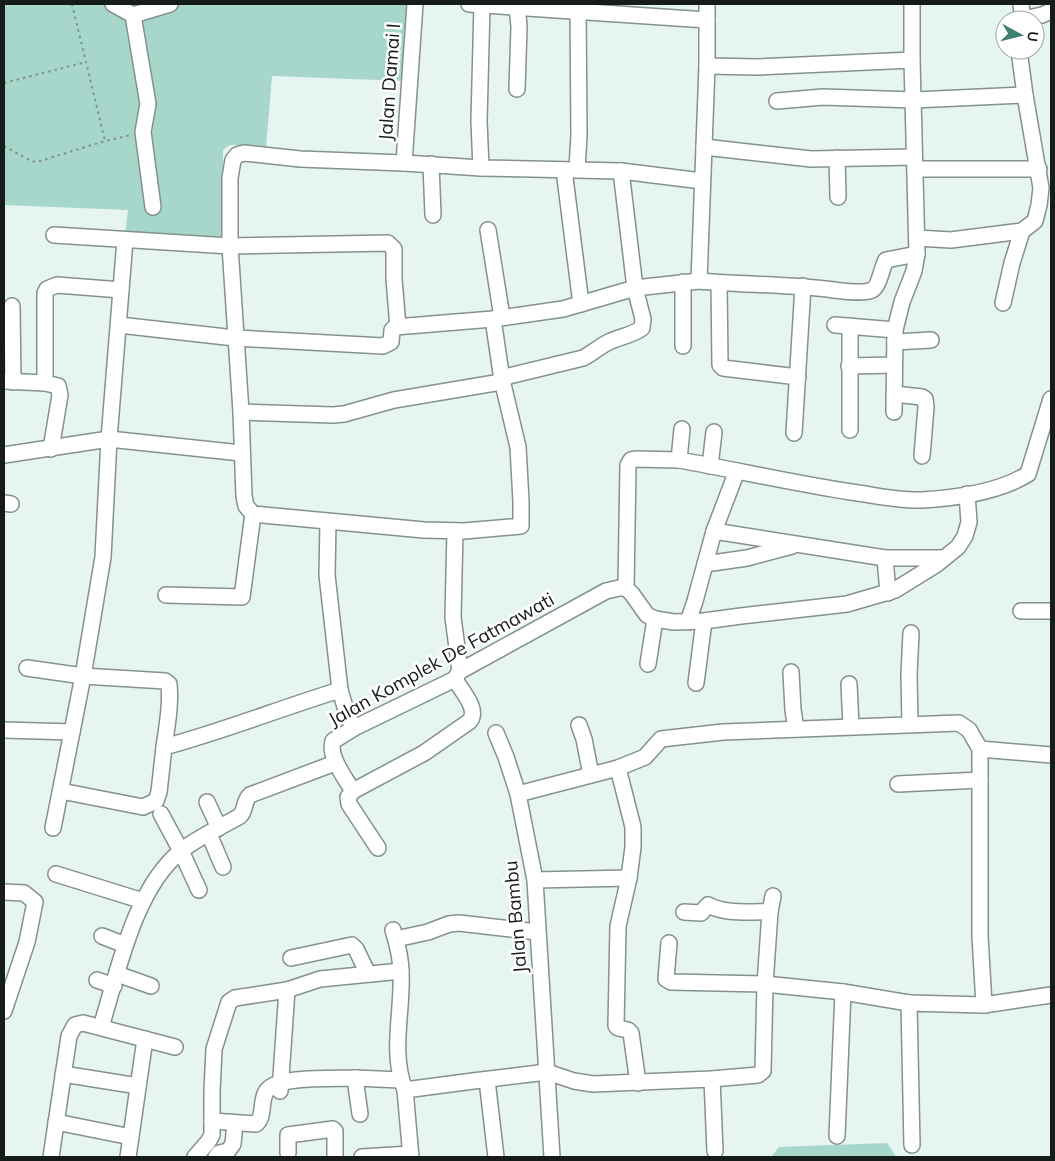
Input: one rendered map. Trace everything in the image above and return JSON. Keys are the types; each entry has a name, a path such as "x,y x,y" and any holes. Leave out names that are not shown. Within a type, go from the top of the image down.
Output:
{"street":[{"path":"112,4 133,15 170,4"},
{"name":"Jalan Damai I","path":"404,163 415,4"},
{"path":"481,168 476,4 609,8 707,20"},
{"path":"699,280 707,66 707,4"},
{"path":"894,412 895,336 902,302 914,270 917,254 912,4"},
{"path":"517,6 519,26 517,88"},
{"path":"578,8 579,135 570,170 581,304"},
{"path":"133,15 148,104 142,132 153,207"},
{"path":"707,66 912,60"},
{"path":"917,238 951,240 1022,231 1035,221 1040,205 1041,188 1020,60"},
{"path":"777,101 823,97 914,100 1025,95"},
{"path":"704,147 811,159 837,158 1039,169"},
{"path":"488,230 498,318 502,380 518,447 521,526 455,531 424,530 253,514 246,506 244,496 241,412 230,246 230,178 233,160 237,155 244,153 300,159 431,164 481,168 621,171 702,181"},
{"path":"837,158 838,197"},
{"path":"431,164 433,215"},
{"path":"241,412 339,414 394,400 495,383 509,376 583,358 615,339 636,332 642,328 642,319 635,288 621,171"},
{"path":"1003,304 1012,263 1022,231"},
{"path":"54,235 230,246 388,243 394,249 394,279 398,327"},
{"path":"53,828 83,676 103,557 109,439 125,240"},
{"path":"119,325 235,338 383,346 391,342 392,330 398,327 498,318 563,308 635,288 699,280 719,283 803,286 845,292 871,292 876,288 886,260 917,254"},
{"path":"683,282 683,346"},
{"path":"719,283 720,365 724,368 798,377"},
{"path":"44,383 45,294 47,289 56,285 121,290"},
{"path":"794,433 803,286"},
{"path":"12,306 8,381 44,383 58,386 51,448"},
{"path":"835,325 850,326 895,336 931,340"},
{"path":"850,326 850,430"},
{"path":"849,366 894,365"},
{"path":"894,394 925,399 922,456"},
{"path":"967,494 969,522 965,536 958,547 916,578 888,593 847,604 704,621 674,622 647,616 626,588 628,464 631,460 679,460 801,484 887,497 921,500 967,494 986,492 1018,480 1028,474 1051,399"},
{"path":"679,460 682,429"},
{"path":"710,466 714,432"},
{"path":"4,455 109,439 241,453"},
{"path":"688,622 696,601 714,531 737,471"},
{"path":"166,595 242,597 253,514"},
{"path":"328,522 327,574 340,690 348,717 354,728"},
{"path":"378,848 349,804 348,797 353,791 424,753 473,717 473,709 458,675 453,617 455,531"},
{"path":"714,531 885,558 944,558"},
{"path":"705,564 747,558 798,545"},
{"path":"885,558 888,593"},
{"name":"Jalan Komplek De Fatmawati","path":"336,762 332,742 354,728 458,675 606,591 626,588"},
{"path":"1021,611 1051,611"},
{"path":"648,664 655,619"},
{"path":"696,683 704,621"},
{"path":"910,724 909,675 911,633"},
{"path":"27,668 83,676 159,680 168,683 169,707 159,792 156,801 143,807 61,790"},
{"path":"791,672 796,729"},
{"path":"849,684 850,726"},
{"path":"164,747 196,739 340,690"},
{"path":"518,794 618,768 645,757 661,739 723,732 959,723 969,730 980,749 980,936 984,1004"},
{"path":"579,725 584,738 591,776"},
{"path":"4,730 72,732"},
{"name":"Jalan Bambu","path":"496,733 518,794 535,880 552,1157"},
{"path":"980,749 1051,755"},
{"path":"101,1028 125,945 143,901 167,865 181,851 243,813 246,800 250,796 336,762 353,791"},
{"path":"618,768 633,827 633,847 630,878 618,926 616,1026 631,1033 638,1083"},
{"path":"898,784 980,780"},
{"path":"207,802 223,867"},
{"path":"161,814 199,890"},
{"path":"56,874 143,901"},
{"path":"535,880 630,878"},
{"path":"4,895 24,893 35,902 27,942 4,1011"},
{"path":"212,1121 256,1124 261,1119 264,1094 268,1087 355,1078 403,1085 487,1080 546,1072 574,1081 593,1084 758,1075 763,1071 765,984 770,912 774,896"},
{"path":"684,912 701,913 708,905 717,909 740,913 750,911 770,912"},
{"path":"362,1157 410,1156 403,1085 397,1050 401,971 395,935 428,932 449,924 459,923 537,932"},
{"path":"102,936 125,945"},
{"path":"669,943 666,979 671,982 765,984 843,992 909,1003 984,1004 1051,996"},
{"path":"291,958 352,945 356,949 368,974"},
{"path":"195,1157 208,1142 212,1134 214,1049 229,1002 235,998 287,990 320,979 401,971"},
{"path":"97,980 116,980 151,986"},
{"path":"280,1087 287,990"},
{"path":"837,1136 843,992"},
{"path":"909,1003 912,1145"},
{"path":"51,1157 69,1036 75,1025 83,1023 176,1047"},
{"path":"128,1157 145,1039"},
{"path":"63,1074 138,1086"},
{"path":"355,1078 360,1114"},
{"path":"712,1079 715,1151"},
{"path":"487,1080 496,1157"},
{"path":"56,1122 131,1137"},
{"path":"216,1157 219,1153 228,1151 233,1144 235,1123"},
{"path":"288,1153 288,1135 333,1129 335,1131 335,1157"}],"path":[{"path":"72,4 105,141"},
{"path":"4,83 86,62"},
{"path":"4,146 31,161 37,162 105,141 142,132"}],"green space":[{"path":"4,4 410,4 405,81 272,76 266,147 230,145 223,150 224,243 125,234 128,210 4,205"},
{"path":"887,1143 896,1157 771,1157 779,1147"}]}
